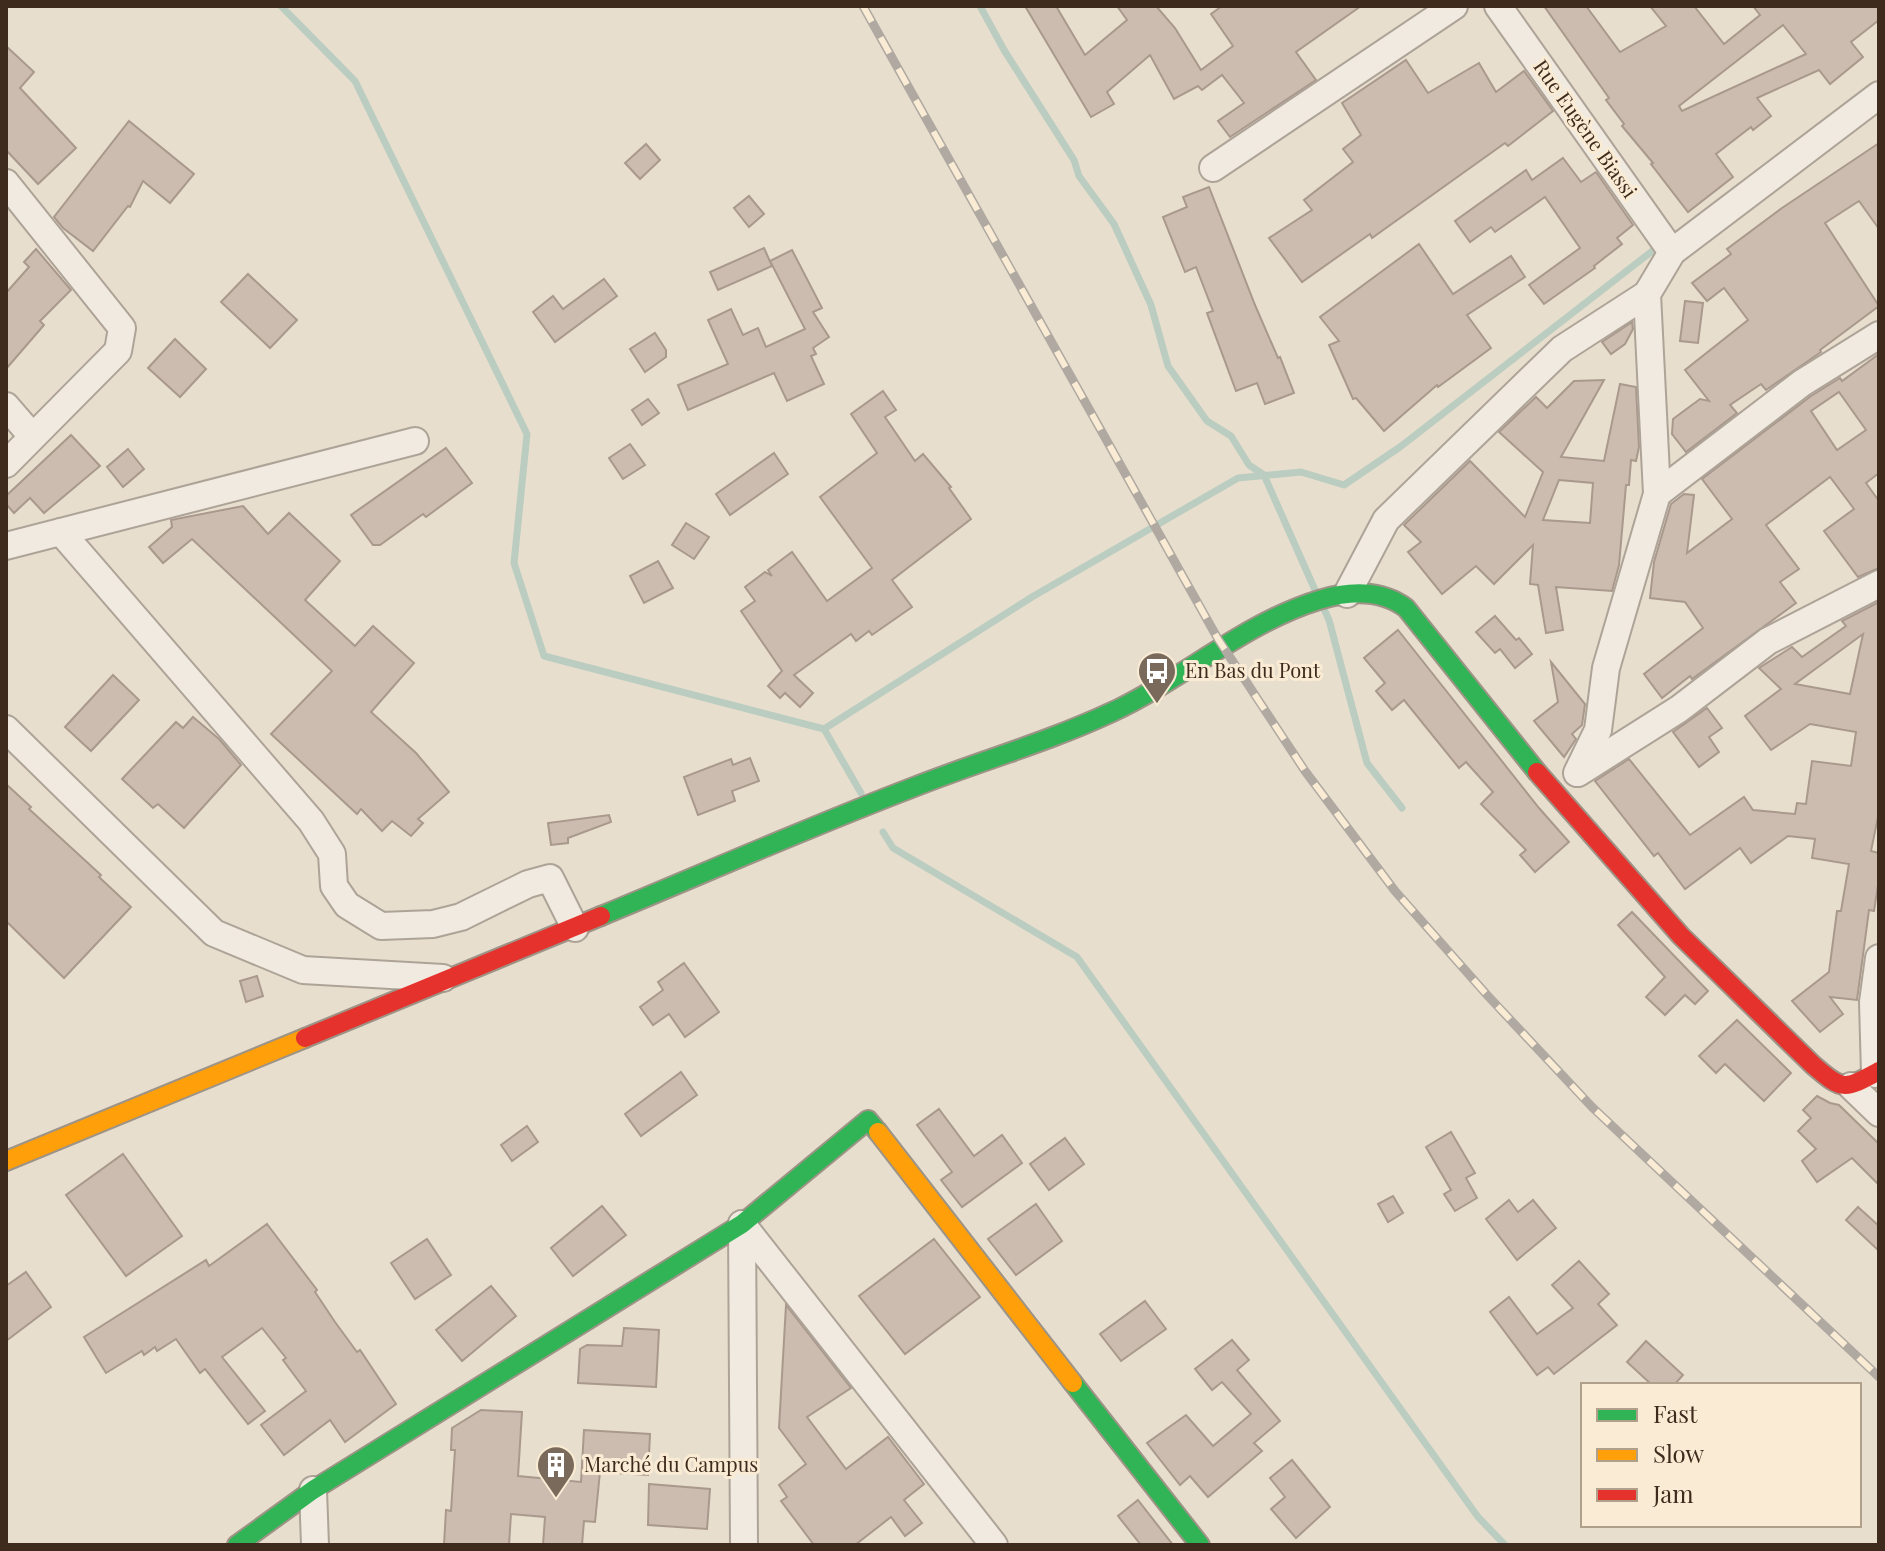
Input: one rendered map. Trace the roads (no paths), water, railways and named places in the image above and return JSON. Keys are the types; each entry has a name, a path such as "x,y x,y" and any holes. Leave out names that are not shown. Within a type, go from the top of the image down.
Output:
{"street":[{"path":"1213,168 1454,6"},
{"name":"Rue Eugène Biassi","path":"1498,6 1672,252"},
{"path":"1347,594 1386,520 1562,349 1647,294 1672,252 1879,95"},
{"path":"6,183 122,328 118,351 6,464"},
{"path":"1577,773 1598,730 1606,668 1657,494 1647,294"},
{"path":"1657,494 1802,383 1879,335"},
{"path":"6,406 32,436"},
{"path":"6,546 415,441"},
{"path":"61,532 311,821 332,854 334,886 347,905 381,926 433,924 461,917 528,884 550,878 575,928"},
{"path":"1555,795 1577,773 1679,709 1768,641 1879,584"},
{"path":"6,1161 913,787 1066,732 1139,699 1278,617 1321,599 1347,594 1366,594 1398,603 1421,625 1555,795 1681,936 1834,1083 1851,1086 1879,1113"},
{"path":"6,729 214,933 303,970 446,979"},
{"path":"1851,1086 1877,1072 1873,1002 1879,958"},
{"path":"237,1545 313,1490 742,1224 868,1120 1200,1545"},
{"path":"742,1224 744,1545"},
{"path":"742,1224 994,1545"},
{"path":"313,1490 315,1545"}],"waterway":[{"path":"281,6 355,81 527,434 514,563 544,656 824,729 861,793"},
{"path":"980,6 1004,50 1074,160 1079,176 1114,224 1151,305 1168,366 1207,421 1231,436 1249,465 1264,475 1315,590"},
{"path":"824,729 1032,597 1238,478 1301,472 1344,485 1400,447 1660,245"},
{"path":"1324,609 1367,763 1402,808"},
{"path":"883,832 893,848 1077,957 1478,1517 1505,1545"}],"railway":[{"path":"863,6 1218,639 1305,771 1395,891 1592,1107 1879,1377"}],"place":[{"name":"En Bas du Pont","path":"1157,705"},
{"name":"Marché du Campus","path":"556,1499"}]}
